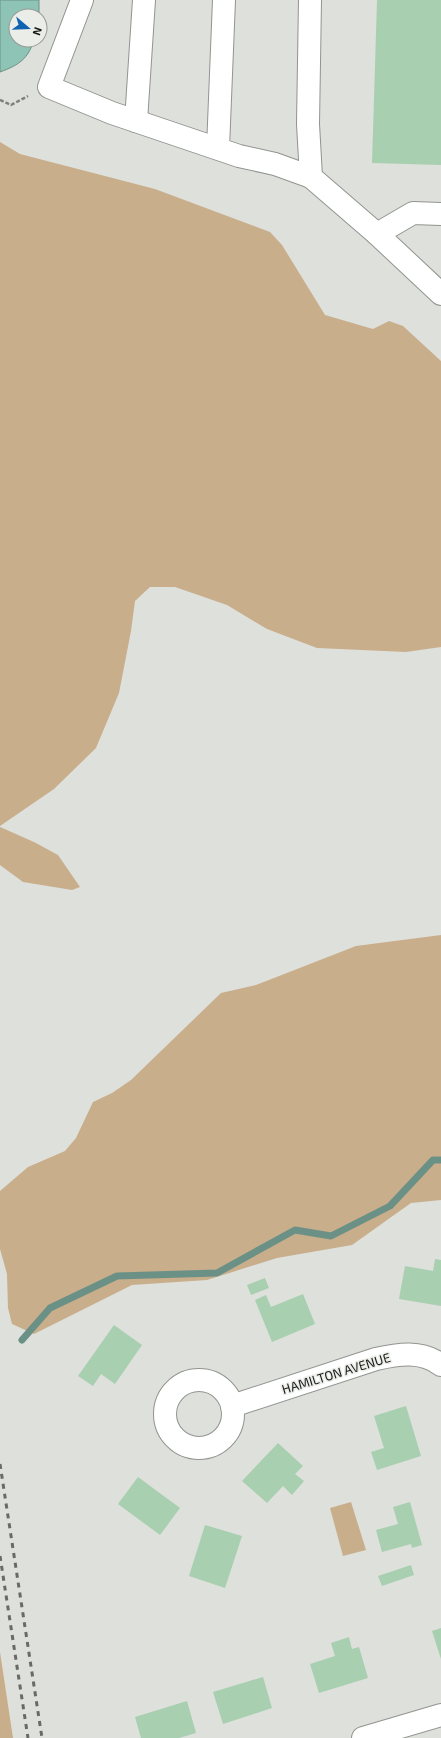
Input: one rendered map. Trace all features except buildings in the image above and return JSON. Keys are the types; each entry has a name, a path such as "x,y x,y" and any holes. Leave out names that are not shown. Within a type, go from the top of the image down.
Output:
{"street":[{"path":"82,0 49,87 112,113 239,156 275,164 311,177 377,234 439,291"},
{"path":"136,121 144,0"},
{"path":"218,148 224,0"},
{"path":"310,0 308,124 311,177"},
{"path":"377,234 413,213 441,214"},
{"name":"HAMILTON AVENUE","path":"232,1406 376,1359 396,1354 415,1354 434,1359 441,1365"},
{"path":"363,1738 441,1715"}],"path":[{"path":"0,100 11,105 49,87"}],"shaded area":[{"path":"0,0 39,0 39,8 8,8 8,48 31,48 26,57 18,64 0,72"},
{"path":"0,142 20,154 155,189 270,232 282,245 325,315 373,329 389,321 403,326 441,361 441,647 406,652 317,648 267,629 227,605 175,587 150,587 135,601 119,693 96,748 54,789 0,826"},
{"path":"0,827 34,842 58,855 80,887 72,890 23,882 0,865"},
{"path":"441,935 441,1200 411,1203 352,1245 277,1258 207,1280 132,1285 34,1334 12,1324 8,1308 7,1274 0,1249 0,1191 28,1167 65,1151 76,1138 93,1102 112,1093 131,1080 221,993 256,985 356,946"},
{"path":"351,1502 366,1550 343,1556 330,1508"},
{"path":"0,1652 13,1738 0,1738"}],"waterway":[{"path":"22,1340 50,1308 117,1276 217,1273 295,1230 331,1236 390,1206 433,1160 441,1160"}],"railway":[{"path":"0,1464 42,1738"},
{"path":"0,1556 28,1738"}]}
